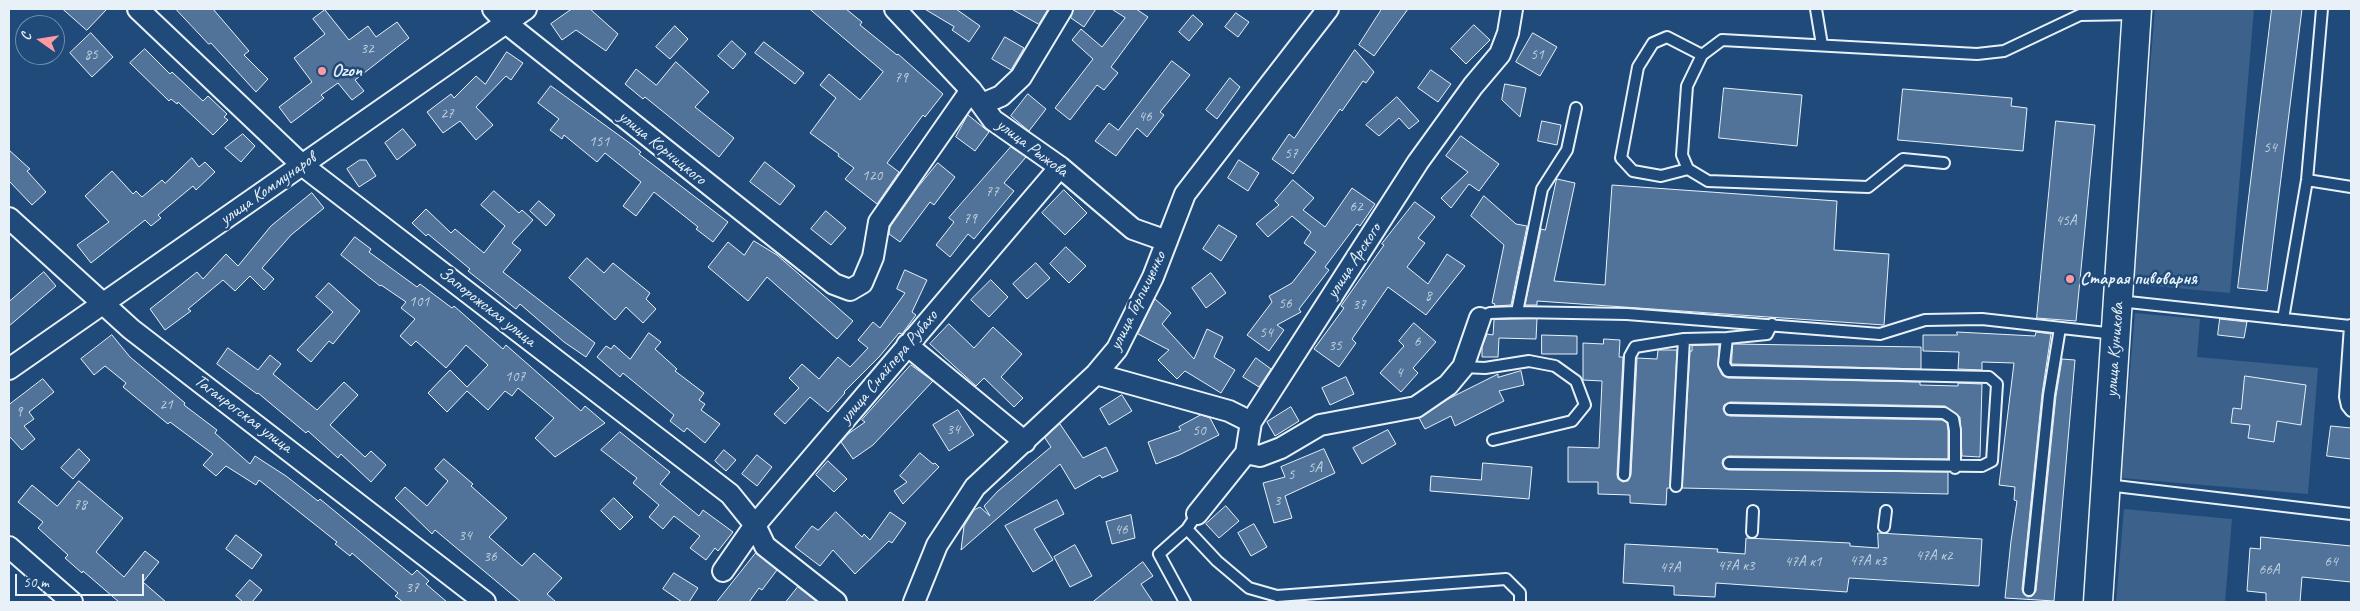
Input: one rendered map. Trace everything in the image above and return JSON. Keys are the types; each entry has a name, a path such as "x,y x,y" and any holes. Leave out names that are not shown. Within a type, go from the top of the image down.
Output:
{"street":[{"name":"Запорожская улица","path":"138,9 302,165 730,494 756,525 765,546 836,602"},
{"name":"улица Коммунаров","path":"9,369 302,165 500,16 526,9"},
{"name":"улица Рыжова","path":"895,9 976,97 993,120 1060,167 1134,229 1167,242"},
{"path":"976,97 1001,96 1021,77 1062,9"},
{"name":"улица Горпищенко","path":"914,602 937,544 976,487 1096,374 1117,349 1153,277 1185,194 1328,9"},
{"name":"улица Арского","path":"1246,453 1250,422 1418,162 1473,86 1500,54 1508,33 1512,9"},
{"name":"улица Куникова","path":"2098,602 2137,11"},
{"name":"улица Корницкого","path":"500,16 834,284 850,290 862,283 873,257 879,222 976,97"},
{"name":"улица Снайпера Рубахо","path":"723,571 756,525 1060,167"},
{"name":"Таганрогская улица","path":"9,218 131,329 485,602"},
{"path":"1192,521 1246,453 1260,456 1280,448 1320,425 1416,407 1448,385 1463,367 1480,318"},
{"path":"907,345 1025,442"},
{"path":"1096,374 1229,411 1250,422"},
{"path":"9,547 72,602"}],"lane":[{"path":"1816,9 1822,45"},
{"path":"2283,319 2307,180 2322,9"},
{"path":"1944,163 1903,159 1868,187 1708,181 1688,169 1682,155 1687,86 1702,55 1722,40 1977,54 2004,51 2080,14 2137,11"},
{"path":"1688,169 1662,176 1633,171 1621,158 1638,67 1653,42 1667,37 1702,55"},
{"path":"1517,312 1542,189 1567,150 1576,108"},
{"path":"2307,180 2351,187"},
{"path":"2119,302 2350,326 2346,397 2347,406 2351,410"},
{"path":"1480,318 1490,313 1517,312 1627,314 1880,334 1925,320 1982,319 2116,334"},
{"path":"1624,475 1630,356 1635,347 1684,339 1727,338 1767,334 1772,324"},
{"path":"2029,590 2049,396 2060,328"},
{"path":"1727,338 1724,364 1728,371 1989,376 1997,384 1992,461 1982,466 1954,468 1729,463"},
{"path":"1676,486 1684,339"},
{"path":"1463,367 1485,368 1529,360 1555,366 1576,381 1585,405 1572,420 1493,440"},
{"path":"1730,408 1944,414 1953,419 1954,424 1954,468"},
{"path":"2106,484 2351,514"},
{"path":"1752,532 1753,511"},
{"path":"1884,527 1886,511"},
{"path":"1185,602 1159,554 1192,521 1217,561 1249,588 1277,596 1506,579 1520,592 1520,602"}],"shaded area":[{"path":"2155,9 2254,9 2230,293 2132,284"},
{"path":"2135,313 2200,319 2197,357 2318,368 2308,494 2121,478"},
{"path":"2124,509 2232,519 2225,602 2116,602"}],"building":[{"path":"63,9 107,9 87,30"},
{"path":"176,9 213,9 249,51 244,55 268,79 256,92 211,43 209,44"},
{"path":"572,9 590,9 618,34 606,51 576,30 562,40 551,24"},
{"path":"810,9 846,9 862,22 860,25 898,54 943,94 925,117 923,115 887,163 899,172 877,204 845,179 854,168 838,156 839,154 810,133 836,98 820,85 829,74 860,100 883,72"},
{"path":"925,9 956,9 980,26 969,42 952,30 954,27"},
{"path":"1012,9 1048,9 1039,24"},
{"path":"1074,9 1096,9 1084,27 1071,18"},
{"path":"1112,9 1136,9 1148,17 1111,67 1118,73 1104,90 1097,85 1070,120 1055,108 1093,59 1072,40 1081,29 1102,47 1125,18"},
{"path":"1382,9 1408,9 1374,56 1359,45"},
{"path":"2272,9 2302,9 2267,291 2238,288"},
{"path":"325,10 349,40 368,26 376,37 397,22 409,38 355,80 364,91 352,100 338,83 321,95 324,98 291,123 279,107 312,82 294,58 325,34 313,19"},
{"path":"1236,13 1249,22 1238,37 1225,27"},
{"path":"1193,15 1203,24 1189,41 1179,32"},
{"path":"1474,25 1490,40 1466,64 1451,49"},
{"path":"675,26 688,39 670,59 656,47"},
{"path":"91,33 113,57 92,77 70,53"},
{"path":"1533,33 1557,47 1540,76 1516,62"},
{"path":"1005,37 1024,48 1011,70 992,59"},
{"path":"732,41 746,54 733,69 718,56"},
{"path":"764,42 804,73 795,84 755,53"},
{"path":"145,49 170,74 172,72 203,101 208,96 227,114 224,117 228,120 213,135 178,102 177,104 171,99 169,101 130,63"},
{"path":"1355,50 1374,72 1366,83 1363,81 1342,111 1340,109 1293,174 1272,159 1289,134 1294,138"},
{"path":"507,52 523,63 511,80 506,76 476,107 493,125 476,140 460,121 443,133 427,112 451,94 454,98 476,76 485,84"},
{"path":"1172,61 1190,75 1160,112 1164,115 1147,137 1137,128 1116,156 1095,141 1109,123 1118,130"},
{"path":"676,62 709,92 695,107 734,138 719,157 645,97 643,99 625,84 636,69 656,85"},
{"path":"1431,70 1451,84 1438,102 1418,88"},
{"path":"1230,78 1240,87 1217,119 1206,110"},
{"path":"1505,84 1526,88 1520,117 1502,100"},
{"path":"551,86 631,144 641,152 639,154 728,222 713,242 696,229 698,227 654,192 636,216 623,206 641,182 605,153 597,162 564,135 562,139 550,130 559,119 538,103"},
{"path":"1724,88 1802,95 1797,146 1719,138"},
{"path":"1903,89 2012,98 2011,106 2027,108 2023,151 1898,140"},
{"path":"1028,94 1046,109 1029,131 1011,116"},
{"path":"1397,97 1419,121 1409,129 1399,118 1379,136 1366,125"},
{"path":"968,115 989,132 975,151 956,137"},
{"path":"1542,121 1561,125 1557,145 1538,141"},
{"path":"2056,121 2095,125 2076,321 2037,318"},
{"path":"403,129 416,145 397,160 385,143"},
{"path":"243,134 255,146 241,162 225,148"},
{"path":"1461,136 1499,164 1479,191 1469,184 1451,208 1441,198 1468,172 1446,156"},
{"path":"1011,147 1026,157 1004,183 1014,191 974,239 968,234 950,257 936,245 954,222 949,218"},
{"path":"9,150 30,169 27,171 46,192 32,205 9,181"},
{"path":"192,158 199,167 205,162 215,172 196,190 193,186 158,215 161,218 151,226 145,220 91,263 77,245 109,222 85,196 112,171 133,194 136,191 142,197 162,180 165,183"},
{"path":"360,160 366,160 376,176 359,187 347,169"},
{"path":"1239,160 1259,173 1248,191 1228,178"},
{"path":"765,162 795,186 780,205 750,182"},
{"path":"938,163 955,177 934,205 930,202 900,242 889,234 890,227 918,187"},
{"path":"1557,179 1575,183 1554,281 1605,285 1612,185 1837,201 1834,250 1889,254 1884,325 1537,301 1537,305 1525,305 1541,229 1545,230"},
{"path":"1293,180 1314,198 1303,210 1325,227 1352,188 1375,204 1360,226 1357,224 1325,267 1329,270 1299,309 1301,312 1277,325 1284,330 1269,351 1247,335 1272,302 1269,296 1292,283 1316,252 1304,243 1311,232 1292,216 1268,237 1256,224 1279,205 1275,201"},
{"path":"1064,190 1087,213 1065,235 1042,213"},
{"path":"494,191 519,213 522,210 533,220 512,243 521,250 503,272 595,343 586,357 564,342 520,304 516,309 468,271 470,269 428,234 426,236 412,223 426,209 451,233 455,229 484,253 505,226 481,205"},
{"path":"312,193 324,208 291,235 262,268 274,279 264,290 250,276 235,291 223,280 188,309 191,311 165,330 150,309 197,272 203,279 226,254 238,266 271,226"},
{"path":"1484,196 1516,224 1527,226 1511,305 1494,306 1495,304 1492,303 1504,245 1471,216"},
{"path":"539,201 555,215 546,226 530,211"},
{"path":"1415,202 1435,217 1418,238 1425,243 1407,267 1428,284 1447,254 1465,266 1426,315 1388,287 1352,339 1356,343 1339,367 1314,349 1344,308 1341,306 1384,245 1382,244"},
{"path":"826,211 846,228 831,245 811,229"},
{"path":"1219,225 1237,236 1221,261 1203,249"},
{"path":"355,237 371,249 369,252 417,287 420,284 452,308 454,306 503,349 506,345 581,411 585,406 605,423 555,457 535,438 554,418 518,388 512,396 505,391 488,410 467,391 447,412 428,393 450,370 467,387 488,365 466,345 446,368 416,341 411,346 400,336 415,319 401,308 406,302 380,286 341,255"},
{"path":"754,241 777,255 853,321 837,339 767,277 748,301 708,267 728,242 744,255"},
{"path":"1066,247 1086,266 1069,283 1050,264"},
{"path":"587,258 604,273 613,263 650,293 646,299 656,309 643,323 626,307 615,320 569,278"},
{"path":"1036,263 1050,278 1027,299 1013,284"},
{"path":"905,270 927,280 912,312 916,315 902,334 899,333 828,412 810,397 785,424 774,414 799,388 789,378 802,364 819,379 838,357 850,367 868,348 858,340 873,322 880,328 905,293 897,289"},
{"path":"44,272 56,286 9,326 9,302"},
{"path":"1211,273 1226,293 1206,308 1192,288"},
{"path":"991,280 1008,297 989,317 971,300"},
{"path":"329,283 360,311 333,344 329,341 311,362 297,350 333,312 316,297"},
{"path":"1155,299 1171,313 1162,324 1194,359 1207,329 1223,337 1214,357 1235,370 1221,393 1185,371 1177,379 1158,360 1169,350 1138,334"},
{"path":"1537,319 1536,339 1499,338 1498,357 1482,357 1482,347 1487,334 1493,335 1494,320"},
{"path":"2220,319 2247,322 2244,338 2218,335"},
{"path":"1414,323 1436,342 1413,368 1418,373 1401,392 1380,373 1404,346 1399,341"},
{"path":"949,324 974,348 993,327 1022,354 1001,377 1023,398 1014,407 984,378 976,386 930,344"},
{"path":"1957,332 2035,336 2036,332 2051,334 2042,394 2022,589 2023,593 2028,597 2032,596 2036,591 2056,396 2062,359 2075,360 2054,601 2005,598 2017,501 2014,500 2015,487 1999,485 2014,363 1982,362 1982,370 1958,369 1959,352 1923,351 1923,335 1957,335"},
{"path":"649,333 661,342 655,349 677,369 675,371 704,393 699,400 705,404 701,410 720,424 705,443 687,428 684,432 670,421 674,415 623,373 620,377 597,357 606,346 611,349 614,345 630,359"},
{"path":"112,335 130,357 185,403 184,405 217,430 215,433 250,464 255,456 286,476 318,501 320,499 412,575 417,570 429,581 426,584 447,602 403,602 395,596 398,593 352,553 350,556 335,544 337,542 259,480 256,485 226,466 216,476 203,465 213,454 170,422 168,424 123,387 126,383 105,366 94,375 81,359"},
{"path":"1542,335 1577,336 1577,354 1542,354"},
{"path":"1604,339 1620,340 1619,357 1623,357 1617,475 1618,479 1623,482 1628,481 1631,475 1637,358 1657,359 1658,350 1677,350 1670,488 1667,488 1666,505 1630,503 1630,495 1598,494 1598,482 1568,482 1568,447 1599,448 1602,381 1583,380 1583,343 1603,344"},
{"path":"1733,344 1921,347 1921,369 1732,364"},
{"path":"1719,345 1718,367 1722,375 1728,378 1920,382 1920,385 1958,386 1958,383 1982,384 1980,457 1962,456 1960,417 1945,406 1730,402 1724,405 1723,409 1726,415 1730,416 1942,420 1947,423 1948,459 1729,456 1723,459 1722,463 1725,469 1729,470 1948,472 1948,494 1682,488 1690,351 1692,351 1692,346"},
{"path":"228,348 258,370 270,355 281,364 273,374 317,410 344,382 358,395 330,425 365,457 371,451 386,465 371,482 341,454 338,458 308,431 306,433 258,393 217,364"},
{"path":"1256,358 1271,369 1259,387 1243,377"},
{"path":"911,365 933,381 873,445 853,459 841,442 848,434 865,422 862,420"},
{"path":"1521,371 1524,385 1499,391 1504,401 1455,426 1451,416 1425,429 1419,418 1450,398 1498,374 1498,377"},
{"path":"2245,376 2306,385 2301,425 2277,421 2274,442 2248,438 2250,425 2231,423 2233,408 2241,409"},
{"path":"1346,377 1354,394 1330,405 1322,388"},
{"path":"43,379 54,392 29,412 34,419 24,426 35,439 22,450 9,438 9,405"},
{"path":"1122,395 1132,411 1109,425 1100,409"},
{"path":"1291,407 1299,421 1275,436 1267,422"},
{"path":"958,410 974,435 949,451 933,425"},
{"path":"1201,415 1210,418 1219,435 1156,464 1148,442 1181,430 1179,427"},
{"path":"1060,424 1083,458 1106,447 1118,471 1102,478 1100,475 1075,489 1060,464 961,550 964,526 974,510 980,507 990,516 984,506 998,491 1051,447 1045,438"},
{"path":"2331,426 2351,428 2351,459 2327,456"},
{"path":"1388,430 1396,444 1362,464 1353,448"},
{"path":"620,432 670,472 660,484 699,516 703,510 733,532 718,551 715,548 706,560 690,548 700,536 674,516 663,529 649,517 659,505 633,483 637,478 601,450"},
{"path":"79,449 90,460 73,479 61,468"},
{"path":"1324,449 1335,473 1285,496 1292,518 1274,523 1263,483 1285,477 1281,467"},
{"path":"724,450 736,460 726,471 715,461"},
{"path":"920,453 939,467 903,504 894,491 907,482 900,476"},
{"path":"757,455 772,467 757,486 742,474"},
{"path":"444,459 473,484 471,486 507,518 489,537 522,566 534,553 562,578 547,594 556,602 521,602 435,530 432,534 395,498 405,487 427,506 448,481 435,469"},
{"path":"828,461 847,479 834,492 816,475"},
{"path":"1483,463 1532,467 1529,499 1430,491 1431,476 1481,480"},
{"path":"79,481 123,518 96,552 124,577 145,551 159,562 143,582 166,602 119,602 65,558 68,555 38,528 43,522 18,502 32,485 57,506"},
{"path":"614,498 633,517 620,530 601,511"},
{"path":"1057,500 1064,514 1034,529 1053,560 1033,572 1005,526"},
{"path":"1226,506 1239,521 1219,538 1206,524"},
{"path":"836,512 862,537 864,534 870,540 890,512 906,523 892,543 889,541 855,574 833,550 820,566 795,547 812,526 818,530"},
{"path":"1131,515 1135,538 1112,544 1106,522"},
{"path":"1254,524 1267,547 1251,556 1238,533"},
{"path":"1878,533 1982,539 1979,586 1849,578 1847,592 1716,583 1715,597 1674,595 1674,586 1623,583 1625,544 1718,549 1717,552 1745,554 1746,538 1850,543 1850,546 1878,548"},
{"path":"236,535 262,555 252,569 226,549"},
{"path":"2261,537 2351,546 2351,582 2302,577 2300,602 2266,602 2266,593 2247,591 2250,548 2260,549"},
{"path":"1075,545 1092,576 1070,587 1054,557"},
{"path":"756,553 777,570 762,590 759,588 749,602 717,602"},
{"path":"1143,562 1153,576 1141,584 1153,602 1093,602"},
{"path":"674,573 698,588 689,602 682,602 663,589"},
{"path":"250,580 262,590 252,602 243,602 236,596"},
{"path":"798,587 817,602 786,602"}],"place":[{"name":"Ozon","path":"322,71"},
{"name":"Старая пивоварня","path":"2070,279"}]}
